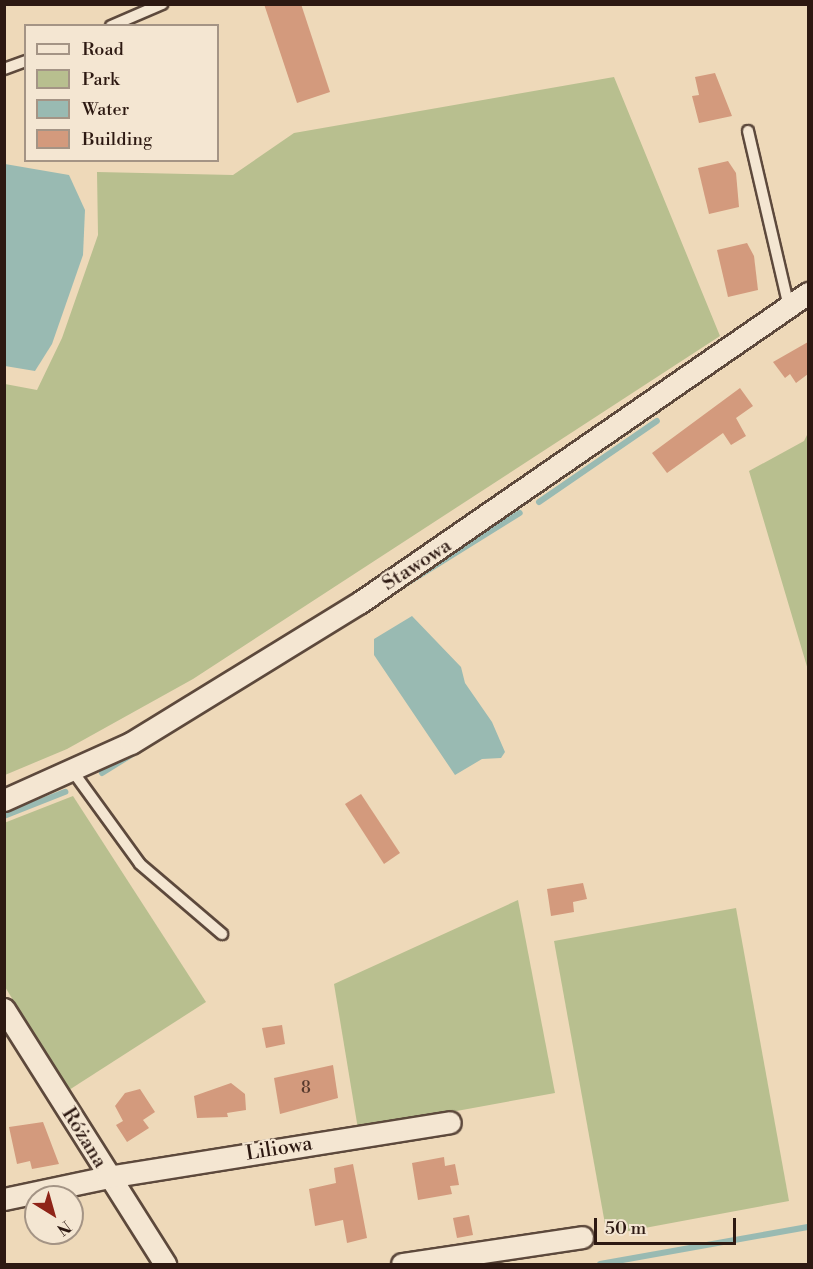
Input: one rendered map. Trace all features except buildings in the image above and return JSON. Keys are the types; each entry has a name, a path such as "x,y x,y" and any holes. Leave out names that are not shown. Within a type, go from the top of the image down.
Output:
{"street":[{"name":"Stawowa","path":"4,800 74,773 440,550 808,293"},
{"name":"Różana","path":"4,1009 165,1264"},
{"name":"Liliowa","path":"4,1199 108,1177 450,1122"},
{"path":"402,1264 582,1237"}],"lane":[{"path":"116,24 162,4"},
{"path":"4,69 24,62"},
{"path":"748,131 789,307"},
{"path":"74,773 140,864 222,934"}],"green space":[{"path":"614,77 720,336 193,679 67,749 5,775 5,384 37,390 62,338 98,235 97,172 233,175 294,133"},
{"path":"808,433 808,670 749,471 804,441"},
{"path":"73,796 206,1002 69,1090 5,987 4,823"},
{"path":"518,900 555,1093 358,1129 334,984"},
{"path":"736,908 789,1201 607,1235 554,941"}],"water":[{"path":"5,164 69,175 85,210 83,255 52,344 35,371 5,366"},
{"path":"412,616 461,667 465,683 492,722 505,752 501,758 482,759 455,775 374,655 374,639"}],"waterway":[{"path":"539,502 657,421"},
{"path":"102,773 520,513"},
{"path":"4,816 65,792"},
{"path":"600,1264 808,1227"}]}
